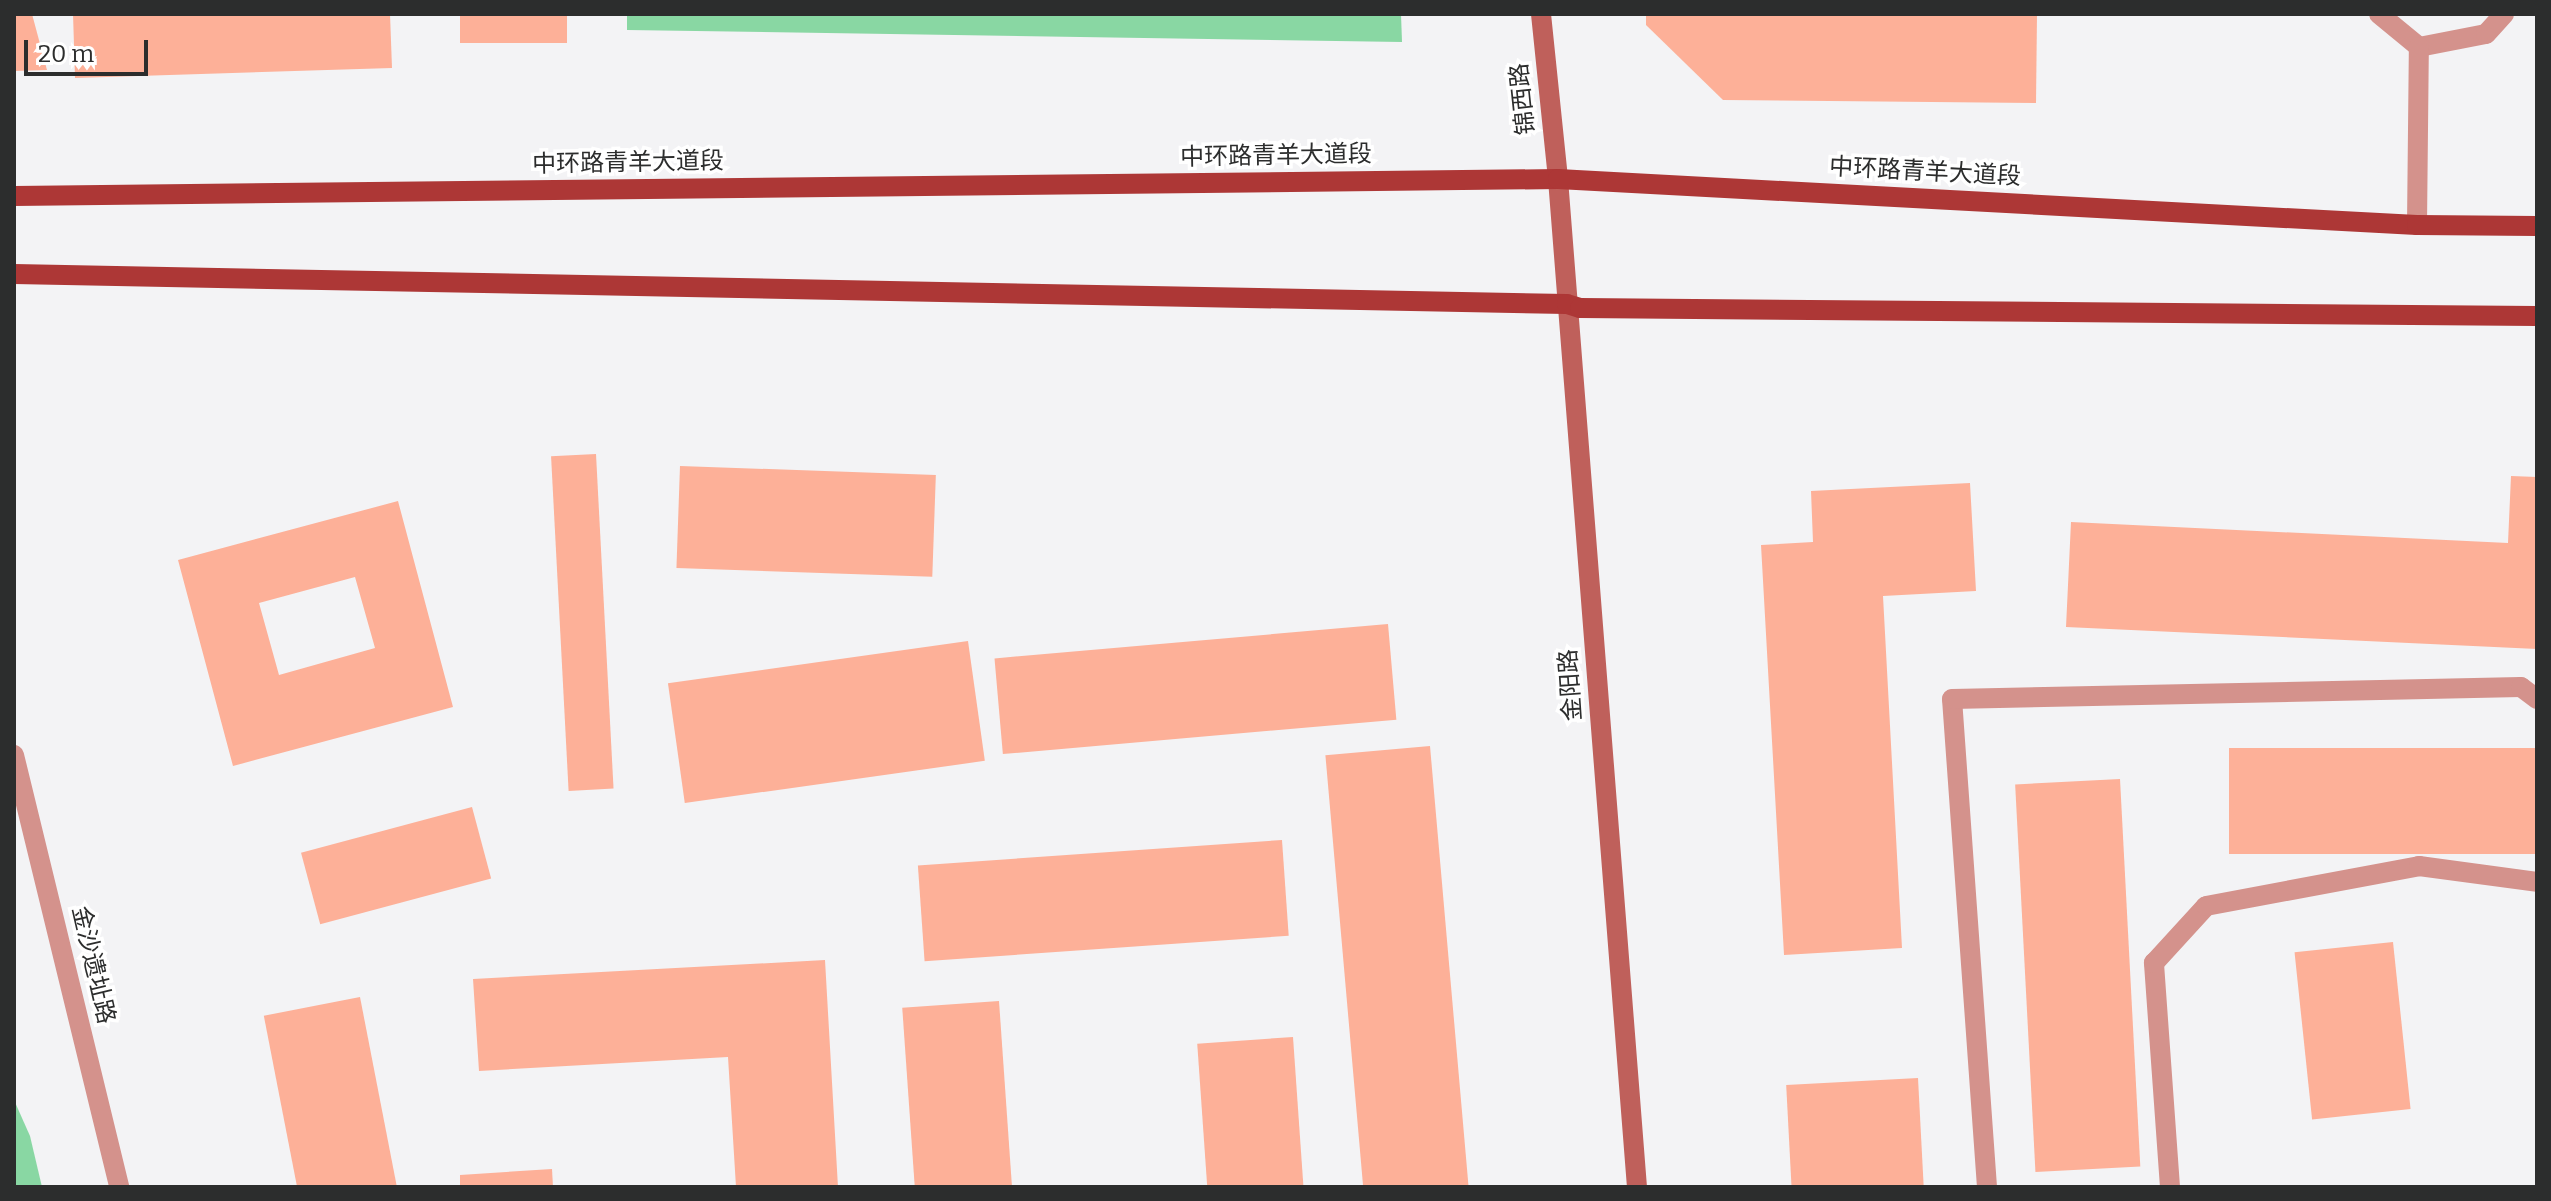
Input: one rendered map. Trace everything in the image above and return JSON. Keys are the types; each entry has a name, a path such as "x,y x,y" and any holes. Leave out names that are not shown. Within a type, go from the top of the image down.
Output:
{"main road":[{"name":"中环路青羊大道段","path":"14,196 1558,179 2417,225 2537,226"},
{"path":"14,274 1567,304 1596,308 2537,316"}],"street":[{"name":"锦西路","path":"1541,14 1558,179"},
{"path":"2379,14 2419,47"},
{"path":"2419,47 2486,34 2504,14"},
{"path":"2417,225 2419,47"},
{"name":"金阳路","path":"1558,179 1637,1187"},
{"path":"1987,1187 1952,699 2521,687 2537,699"},
{"name":"金沙遗址路","path":"14,755 119,1187"},
{"path":"2170,1187 2154,963 2206,906 2419,866 2537,882"}],"green space":[{"path":"627,14 1401,14 1402,42 627,30"},
{"path":"14,1100 30,1136 42,1187 14,1187"}],"building":[{"path":"14,14 32,14 47,70 14,71"},
{"path":"73,14 390,14 392,68 75,78"},
{"path":"460,14 567,14 567,43 460,43"},
{"path":"1646,14 2037,14 2036,103 1723,100 1646,25"},
{"path":"596,454 614,789 569,791 551,456"},
{"path":"680,466 936,475 932,577 676,568"},
{"path":"2511,476 2537,477 2537,649 2066,627 2071,522 2508,543"},
{"path":"1970,483 1976,591 1883,596 1902,948 1784,955 1761,545 1813,542 1811,491"},
{"path":"398,501 453,707 233,766 178,560","holes":["355,577 375,648 279,675 259,603"]},
{"path":"1388,624 1396,720 1003,754 995,658"},
{"path":"968,641 985,761 685,803 668,683"},
{"path":"1430,746 1469,1187 1363,1187 1325,755"},
{"path":"2229,748 2537,748 2537,854 2229,854"},
{"path":"2120,779 2140,1166 2035,1172 2015,784"},
{"path":"472,807 491,878 320,924 301,853"},
{"path":"1282,840 1289,936 925,961 918,865"},
{"path":"2393,942 2411,1109 2312,1119 2295,952"},
{"path":"825,960 838,1187 736,1187 728,1057 479,1071 473,979"},
{"path":"360,997 397,1187 297,1187 264,1016"},
{"path":"999,1001 1012,1187 915,1187 902,1008"},
{"path":"1293,1037 1303,1187 1207,1187 1197,1044"},
{"path":"1918,1078 1924,1187 1792,1187 1786,1085"},
{"path":"552,1169 553,1187 460,1187 460,1175"}]}
